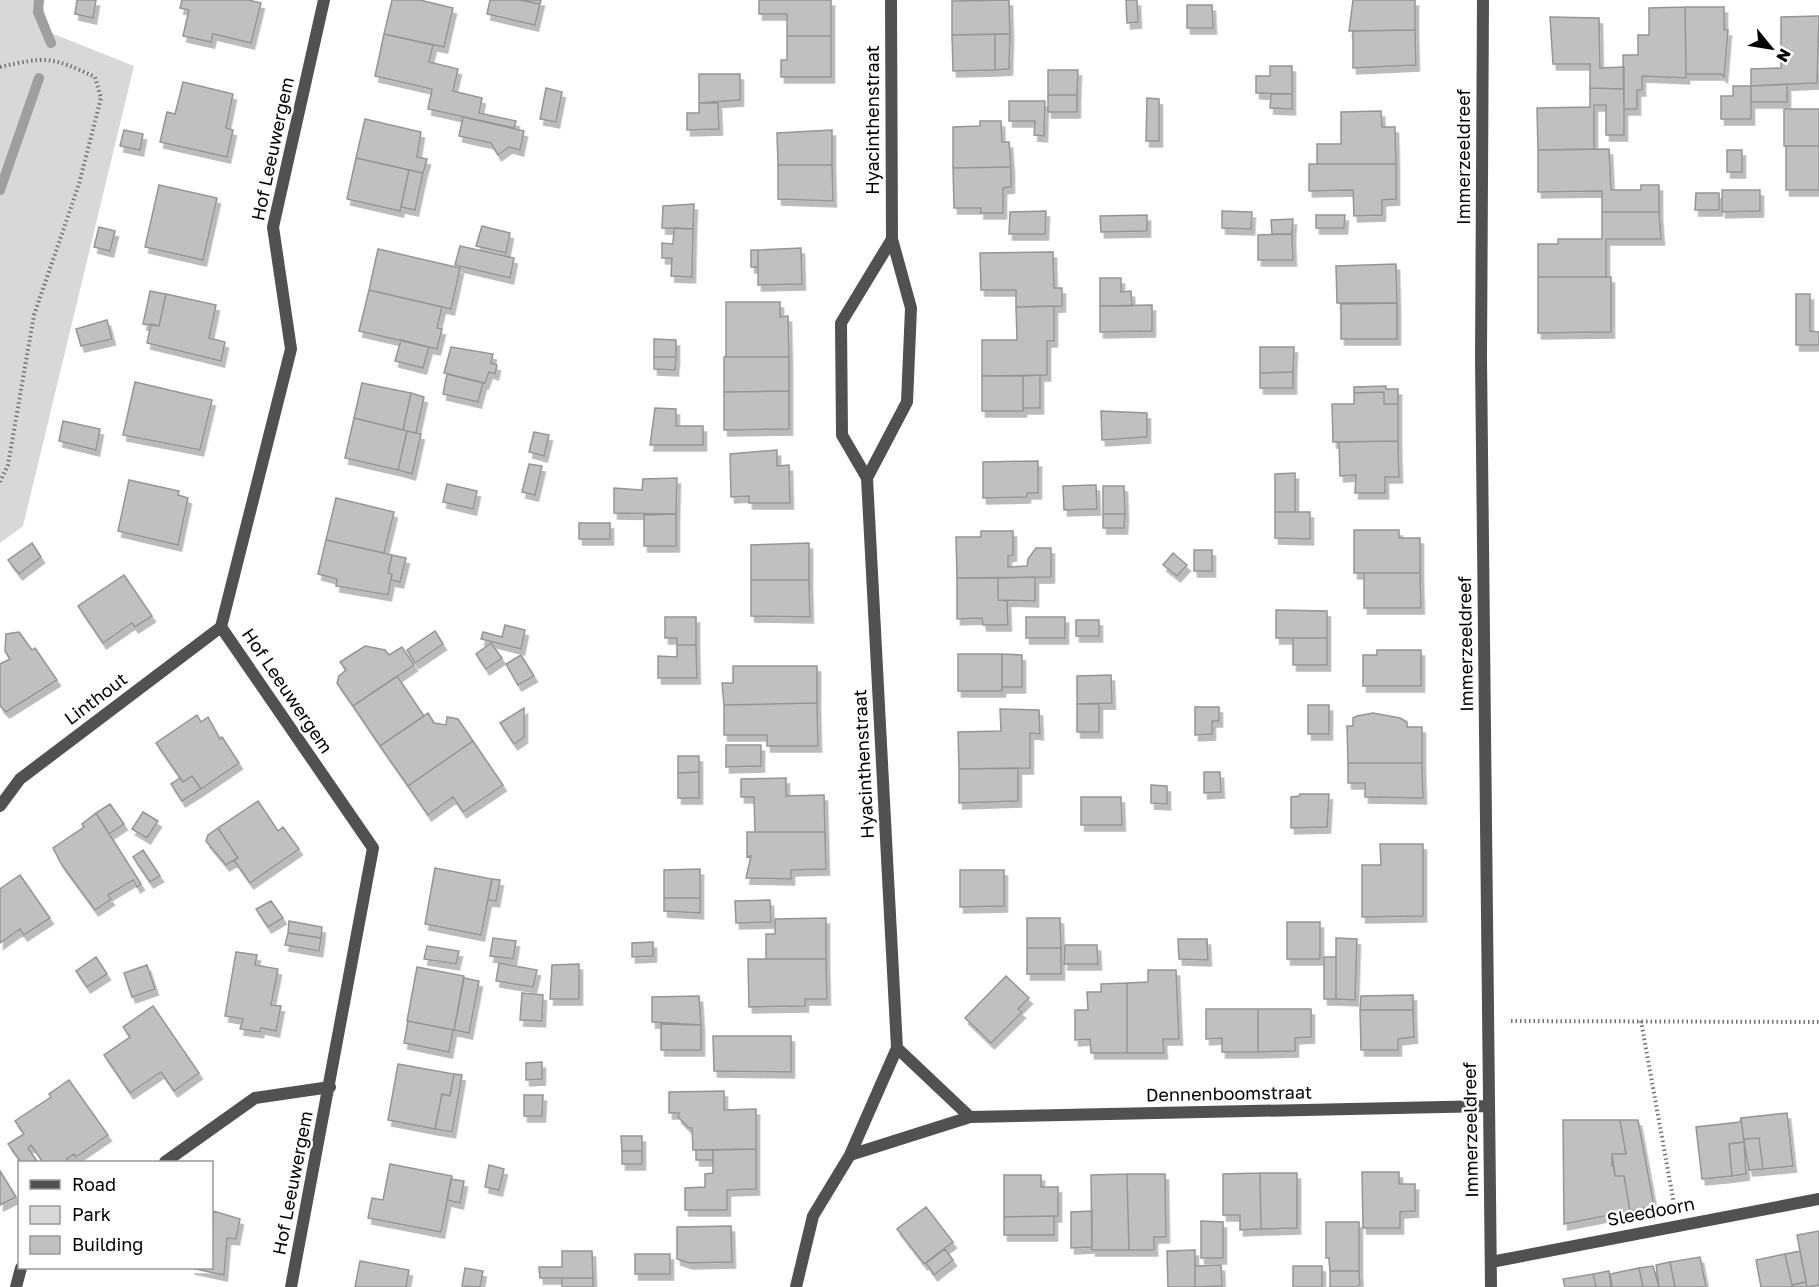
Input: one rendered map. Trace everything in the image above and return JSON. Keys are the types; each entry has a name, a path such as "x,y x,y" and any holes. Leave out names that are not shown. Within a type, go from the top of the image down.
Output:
{"street":[{"name":"Hof Leeuwergem","path":"291,1287 373,848 221,627 291,349 273,227 324,0"},
{"name":"Hyacinthenstraat","path":"867,478 907,402 911,308 892,240 891,0"},
{"name":"Immerzeeldreef","path":"1483,0 1481,358 1491,1287"},
{"name":"Hyacinthenstraat","path":"795,1287 813,1216 850,1155 897,1048 867,478 842,435 841,323 892,240"},
{"name":"Linthout","path":"0,806 20,779 221,627"},
{"path":"850,1155 970,1117 897,1048"},
{"path":"166,1161 255,1098 330,1087"},
{"name":"Dennenboomstraat","path":"970,1117 1489,1106"},
{"name":"Sleedoorn","path":"1491,1262 1819,1199"},
{"path":"16,1287 21,1269"}],"path":[{"path":"0,67 32,59 57,60 95,77 101,98 79,184 33,315 8,465 0,482"},
{"path":"1488,1021 1819,1022"},
{"path":"1641,1021 1678,1226"}],"green space":[{"path":"0,0 41,0 51,33 134,66 23,526 0,543"}],"building":[{"path":"77,0 96,0 93,18 75,14"},
{"path":"182,0 248,0 261,3 251,43 213,34 211,42 183,36 189,10 180,8"},
{"path":"392,0 420,0 453,8 444,47 384,34"},
{"path":"490,0 520,0 540,4 535,25 487,14"},
{"path":"520,0 541,0 540,4"},
{"path":"759,0 831,0 831,36 787,36 787,14 759,14"},
{"path":"1009,0 1010,34 952,35 952,1"},
{"path":"1126,0 1137,0 1138,22 1127,23"},
{"path":"1353,0 1415,0 1415,30 1349,31"},
{"path":"1187,5 1212,5 1213,28 1187,28"},
{"path":"1685,7 1724,7 1724,30 1728,30 1724,77 1721,74 1686,74"},
{"path":"1685,7 1686,78 1642,76 1642,90 1637,90 1637,109 1624,109 1623,55 1638,55 1638,35 1649,35 1649,8"},
{"path":"1819,16 1817,83 1751,86 1751,69 1781,68 1781,17"},
{"path":"1550,17 1599,18 1600,68 1624,67 1624,89 1590,88 1590,64 1553,64"},
{"path":"1415,30 1416,65 1353,68 1353,31"},
{"path":"384,34 433,45 429,62 458,69 453,91 482,98 479,113 516,121 514,128 428,109 432,89 375,76"},
{"path":"995,34 995,70 953,71 952,35"},
{"path":"995,34 1010,34 1009,69 995,70"},
{"path":"787,36 831,36 831,77 781,77 781,60 787,60"},
{"path":"1270,66 1292,66 1292,94 1256,93 1256,76 1270,76"},
{"path":"1048,70 1078,70 1077,95 1048,95"},
{"path":"699,74 740,74 740,100 699,103"},
{"path":"183,82 233,94 226,128 233,130 227,157 160,142 167,112 175,114"},
{"path":"1787,84 1787,102 1751,102 1751,86"},
{"path":"1733,86 1751,86 1751,119 1721,119 1721,96 1733,96"},
{"path":"546,88 562,92 556,122 540,119"},
{"path":"1590,88 1624,89 1624,135 1606,135 1606,105 1594,105 1594,149 1538,150 1537,108 1590,107"},
{"path":"1271,94 1292,94 1292,109 1270,108"},
{"path":"1048,95 1077,95 1077,112 1048,112"},
{"path":"1147,98 1159,99 1159,141 1146,141"},
{"path":"1009,101 1045,101 1044,136 1034,135 1035,121 1009,121"},
{"path":"699,103 718,103 719,129 687,130 687,113 699,113"},
{"path":"1784,109 1819,109 1819,146 1784,146"},
{"path":"1381,111 1382,127 1395,127 1396,164 1317,164 1317,144 1341,144 1341,112"},
{"path":"463,117 524,131 520,150 509,147 498,155 491,143 459,136"},
{"path":"365,119 421,132 417,157 427,159 423,173 356,158"},
{"path":"980,121 1001,121 1002,142 1009,142 1011,167 953,168 953,127 980,126"},
{"path":"124,130 143,134 140,150 120,146"},
{"path":"832,130 832,165 778,165 777,133"},
{"path":"1786,146 1819,146 1819,190 1786,190"},
{"path":"1609,149 1611,190 1641,190 1641,185 1659,185 1659,212 1602,212 1602,191 1538,192 1538,150"},
{"path":"1727,150 1742,150 1742,172 1727,172"},
{"path":"356,158 409,170 400,211 347,199"},
{"path":"1309,164 1396,164 1396,199 1382,200 1382,215 1354,216 1353,190 1309,191"},
{"path":"778,165 832,165 833,201 778,199"},
{"path":"1011,167 1011,187 1003,188 1003,213 980,213 981,208 954,208 953,168"},
{"path":"409,170 423,173 415,210 401,207"},
{"path":"159,185 217,198 203,260 145,247"},
{"path":"1722,190 1760,190 1760,211 1722,212"},
{"path":"1696,193 1719,193 1719,210 1695,210"},
{"path":"694,204 693,229 662,228 663,206"},
{"path":"1046,211 1045,234 1009,234 1010,212"},
{"path":"1222,211 1252,212 1251,229 1222,228"},
{"path":"1602,212 1659,212 1661,239 1606,239 1606,277 1538,277 1538,244 1558,244 1558,239 1602,239"},
{"path":"1147,215 1147,231 1101,232 1100,216"},
{"path":"1316,215 1345,215 1344,228 1316,228"},
{"path":"1293,219 1292,234 1272,234 1271,220"},
{"path":"482,226 510,233 506,253 476,246"},
{"path":"99,227 115,231 110,251 94,247"},
{"path":"674,228 693,229 692,277 671,276 672,258 662,258 662,243 673,244"},
{"path":"1292,234 1293,260 1258,260 1258,235"},
{"path":"460,246 514,258 510,278 455,265"},
{"path":"801,248 802,284 758,285 758,250"},
{"path":"378,249 460,268 451,309 369,290"},
{"path":"751,250 758,250 758,267 751,267"},
{"path":"1053,252 1054,288 1062,288 1062,306 1016,307 1016,290 981,290 980,253"},
{"path":"1396,264 1397,303 1337,303 1336,266"},
{"path":"1538,277 1611,277 1611,332 1538,333"},
{"path":"1100,278 1121,278 1121,292 1131,291 1132,306 1100,306"},
{"path":"369,290 442,307 437,328 442,329 437,349 359,331"},
{"path":"150,291 166,294 159,326 143,324"},
{"path":"166,294 216,305 209,338 225,342 221,361 147,343 151,324 159,326"},
{"path":"1796,294 1810,294 1810,331 1819,332 1819,345 1796,345"},
{"path":"726,302 780,302 780,317 788,316 789,357 726,357"},
{"path":"1397,303 1397,339 1341,339 1341,304"},
{"path":"1152,305 1152,331 1100,332 1100,306"},
{"path":"1054,306 1054,341 1047,341 1047,375 982,376 982,340 1017,340 1016,307"},
{"path":"107,320 112,339 81,346 76,329"},
{"path":"654,339 676,340 676,357 654,357"},
{"path":"401,340 429,347 423,368 395,361"},
{"path":"451,347 493,354 491,363 497,365 495,374 489,372 485,383 444,373"},
{"path":"1260,347 1294,347 1293,372 1260,373"},
{"path":"654,357 676,357 675,370 654,369"},
{"path":"724,357 789,357 789,391 724,392"},
{"path":"1293,372 1293,388 1260,388 1260,373"},
{"path":"447,374 483,383 478,402 443,394"},
{"path":"1040,375 1040,408 1023,408 1023,376"},
{"path":"982,376 1023,376 1023,411 982,411"},
{"path":"135,382 212,400 200,450 123,435"},
{"path":"362,383 411,393 403,430 354,418"},
{"path":"1386,386 1386,389 1398,389 1398,404 1384,404 1384,392 1354,393 1354,387"},
{"path":"789,391 789,429 724,430 724,392"},
{"path":"1384,392 1384,404 1398,404 1398,441 1333,442 1332,404 1354,404 1354,393"},
{"path":"411,393 424,397 416,433 403,430"},
{"path":"655,408 676,409 676,426 703,426 703,445 650,445"},
{"path":"1101,411 1147,413 1147,437 1102,440"},
{"path":"354,418 407,431 398,470 345,458"},
{"path":"63,421 100,429 96,450 59,441"},
{"path":"407,431 421,434 412,474 398,470"},
{"path":"534,432 549,435 544,456 529,452"},
{"path":"1398,441 1399,477 1385,477 1385,493 1355,493 1356,475 1340,476 1339,442"},
{"path":"777,450 777,466 789,465 790,503 749,503 749,496 731,497 730,454"},
{"path":"1038,461 1038,493 1027,493 1027,497 983,498 983,462"},
{"path":"529,464 542,466 535,495 522,492"},
{"path":"1295,473 1295,512 1275,512 1275,474"},
{"path":"677,478 676,514 614,513 614,488 642,490 643,479"},
{"path":"129,480 179,491 178,495 188,498 178,545 118,531"},
{"path":"447,484 477,491 473,509 443,502"},
{"path":"1096,485 1097,509 1064,510 1063,486"},
{"path":"1103,486 1124,486 1125,514 1103,514"},
{"path":"336,498 394,512 384,553 326,540"},
{"path":"1275,512 1310,512 1310,539 1275,538"},
{"path":"676,514 676,546 644,546 644,515"},
{"path":"1103,514 1125,514 1124,528 1103,528"},
{"path":"579,523 610,523 610,539 579,539"},
{"path":"1354,530 1399,530 1399,538 1420,538 1420,573 1354,573"},
{"path":"981,531 1013,531 1013,555 1008,556 1008,567 1027,566 1028,559 1036,548 1051,548 1051,577 957,578 956,537 981,537"},
{"path":"326,540 392,555 388,573 392,574 388,595 336,586 337,579 318,574"},
{"path":"32,543 41,557 19,574 8,560"},
{"path":"809,543 809,580 751,580 751,545"},
{"path":"1194,550 1212,550 1212,571 1194,571"},
{"path":"1173,553 1187,565 1177,576 1163,565"},
{"path":"392,555 406,558 400,582 391,580 392,574 388,573"},
{"path":"1364,573 1420,573 1421,608 1364,608"},
{"path":"124,575 152,616 135,627 132,623 103,643 78,606"},
{"path":"1035,577 1035,601 998,600 998,578"},
{"path":"957,578 998,578 998,600 1007,601 1008,625 983,625 982,618 957,619"},
{"path":"751,580 809,580 810,617 751,616"},
{"path":"1276,610 1327,611 1327,638 1276,638"},
{"path":"665,617 696,617 696,645 677,645 677,638 665,638"},
{"path":"1026,617 1065,617 1065,638 1026,638"},
{"path":"1076,620 1099,620 1099,636 1076,636"},
{"path":"505,625 525,630 521,649 481,639 483,632 502,637"},
{"path":"435,631 443,644 415,663 407,650"},
{"path":"19,632 32,650 35,648 57,680 6,712 0,706 0,664 10,659 5,651 6,634"},
{"path":"1293,638 1327,638 1327,665 1293,665"},
{"path":"491,643 502,658 486,669 476,654"},
{"path":"677,645 696,645 697,678 658,678 658,656 677,657"},
{"path":"365,646 385,650 389,655 402,647 414,665 353,706 337,683 339,676 346,670 340,662"},
{"path":"1377,650 1421,650 1421,686 1363,686 1363,655 1377,655"},
{"path":"958,654 1002,654 1002,691 958,691"},
{"path":"1002,654 1022,655 1022,687 1002,687"},
{"path":"521,655 534,676 518,685 506,664"},
{"path":"733,666 817,666 817,703 724,705 722,683 733,683"},
{"path":"1111,675 1112,703 1077,704 1077,676"},
{"path":"397,676 424,716 380,746 353,706"},
{"path":"817,703 818,746 767,746 767,735 724,735 724,705"},
{"path":"1077,704 1099,704 1099,732 1077,732"},
{"path":"1308,705 1329,705 1329,734 1308,734"},
{"path":"1195,707 1219,707 1219,721 1212,721 1212,734 1195,735"},
{"path":"524,708 524,737 514,744 500,723"},
{"path":"1000,709 1039,710 1040,734 1030,733 1030,768 959,769 958,732 1001,731"},
{"path":"428,713 434,723 446,725 447,717 458,719 473,741 408,786 380,746"},
{"path":"1373,713 1400,718 1407,722 1407,727 1422,727 1422,763 1348,763 1347,726 1353,726 1353,718 1357,716"},
{"path":"197,715 201,722 208,717 220,739 222,737 239,763 201,789 192,776 183,782 156,743"},
{"path":"473,741 503,785 463,812 453,797 428,815 408,786"},
{"path":"726,745 761,745 761,766 726,767"},
{"path":"678,756 699,756 699,772 678,773"},
{"path":"1348,763 1422,763 1423,798 1365,797 1365,783 1348,783"},
{"path":"1018,768 1018,801 959,803 959,769"},
{"path":"699,772 699,798 678,798 678,773"},
{"path":"1204,772 1220,772 1221,792 1204,793"},
{"path":"192,776 201,789 182,801 171,784 180,778 183,782"},
{"path":"786,778 786,796 824,795 825,832 755,832 754,797 741,797 741,779"},
{"path":"1151,785 1167,786 1167,804 1151,803"},
{"path":"1300,794 1329,794 1327,827 1291,828 1291,797"},
{"path":"1081,797 1121,797 1122,825 1081,825"},
{"path":"258,801 278,831 283,827 299,849 250,883 234,860 238,858 218,828"},
{"path":"110,804 124,824 109,834 96,813"},
{"path":"143,812 158,821 147,838 132,829"},
{"path":"96,813 141,884 137,887 133,880 108,895 111,899 95,910 62,865 53,848 84,827 82,824"},
{"path":"218,828 238,858 226,865 206,841 208,835"},
{"path":"747,832 825,832 826,869 791,870 791,879 746,878 751,856 747,857"},
{"path":"1380,844 1423,844 1423,916 1362,917 1362,865 1381,865"},
{"path":"143,850 160,876 150,882 133,857"},
{"path":"435,868 492,879 481,935 425,924"},
{"path":"700,869 700,898 664,898 664,870"},
{"path":"960,870 1004,870 1004,906 960,907"},
{"path":"20,875 50,918 24,935 20,929 0,943 0,889"},
{"path":"492,879 500,880 496,901 488,900"},
{"path":"664,898 700,898 700,913 664,911"},
{"path":"770,900 771,922 736,923 735,901"},
{"path":"271,901 283,918 268,927 256,909"},
{"path":"826,918 826,959 766,959 766,934 775,934 775,919"},
{"path":"1027,918 1060,918 1061,948 1027,948"},
{"path":"289,921 322,927 321,938 288,933"},
{"path":"1287,922 1320,922 1320,959 1287,959"},
{"path":"288,933 321,938 319,951 285,945"},
{"path":"493,938 516,941 513,959 490,956"},
{"path":"1336,938 1357,939 1355,1000 1336,999"},
{"path":"1178,939 1207,939 1208,960 1179,959"},
{"path":"653,942 653,956 632,957 632,943"},
{"path":"1065,945 1097,945 1098,964 1064,964"},
{"path":"427,946 459,951 456,964 424,959"},
{"path":"1027,948 1061,948 1061,974 1027,974"},
{"path":"236,952 257,955 255,965 278,969 271,1005 281,1006 276,1031 261,1028 260,1032 240,1029 243,1019 225,1016"},
{"path":"96,957 107,974 87,987 76,971"},
{"path":"1324,957 1336,957 1336,999 1324,999"},
{"path":"748,959 826,959 827,999 805,999 805,1006 749,1007"},
{"path":"499,963 537,970 533,987 496,981"},
{"path":"579,964 579,999 550,999 552,965"},
{"path":"147,965 155,989 132,997 124,973"},
{"path":"417,967 464,976 454,1030 407,1021"},
{"path":"1148,970 1176,970 1179,1039 1163,1039 1164,1053 1127,1053 1127,983 1148,982"},
{"path":"1006,976 1029,998 1018,1009 1022,1012 991,1043 965,1018"},
{"path":"464,978 479,981 469,1033 454,1030"},
{"path":"1127,983 1127,1053 1091,1053 1090,1039 1075,1040 1075,1010 1088,1010 1087,992 1101,992 1101,984"},
{"path":"522,993 543,995 542,1021 520,1020"},
{"path":"1413,995 1413,1010 1360,1010 1361,996"},
{"path":"699,996 701,1025 652,1022 652,997"},
{"path":"153,1006 199,1073 174,1091 161,1072 130,1093 104,1055 130,1037 123,1027"},
{"path":"1206,1009 1258,1009 1258,1052 1222,1052 1222,1038 1206,1039"},
{"path":"1258,1009 1311,1009 1311,1037 1295,1038 1295,1051 1258,1052"},
{"path":"1360,1010 1413,1010 1414,1037 1398,1039 1398,1050 1361,1050"},
{"path":"408,1021 453,1030 449,1052 404,1043"},
{"path":"661,1024 701,1025 701,1050 661,1050"},
{"path":"713,1036 791,1036 791,1072 714,1071"},
{"path":"542,1062 542,1079 526,1080 526,1063"},
{"path":"398,1064 454,1074 450,1096 442,1094 435,1129 388,1120"},
{"path":"454,1074 462,1075 452,1132 435,1129 442,1094 450,1096"},
{"path":"69,1080 108,1135 76,1157 74,1154 67,1161 42,1161 31,1145 28,1148 37,1161 20,1161 8,1144 24,1134 15,1121 51,1097 49,1094"},
{"path":"724,1091 724,1110 756,1109 756,1149 693,1150 692,1128 689,1128 678,1117 679,1113 669,1113 669,1092"},
{"path":"524,1095 543,1095 542,1116 524,1116"},
{"path":"1787,1113 1793,1166 1763,1169 1759,1138 1745,1139 1744,1142 1741,1118"},
{"path":"1741,1118 1744,1142 1729,1144 1732,1176 1702,1179 1696,1127 1740,1122"},
{"path":"1563,1120 1620,1120 1626,1154 1612,1154 1612,1166 1614,1166 1615,1176 1624,1176 1630,1211 1564,1224"},
{"path":"1620,1120 1638,1120 1654,1206 1630,1211 1624,1176 1615,1176 1612,1154 1626,1154"},
{"path":"621,1136 642,1136 642,1151 622,1151"},
{"path":"1759,1138 1763,1169 1749,1170 1744,1142 1745,1139"},
{"path":"1744,1142 1746,1174 1732,1176 1729,1144"},
{"path":"756,1149 756,1189 727,1190 727,1210 685,1210 685,1188 705,1187 705,1174 713,1173 713,1150"},
{"path":"696,1150 713,1150 713,1160 696,1160"},
{"path":"622,1151 642,1151 642,1164 622,1164"},
{"path":"390,1164 452,1176 441,1232 368,1218 372,1198 383,1200"},
{"path":"489,1165 504,1169 499,1190 485,1187"},
{"path":"0,1171 16,1197 0,1205"},
{"path":"1362,1172 1399,1172 1399,1184 1415,1184 1415,1211 1400,1212 1400,1228 1363,1228"},
{"path":"1260,1173 1261,1229 1240,1230 1240,1215 1223,1215 1223,1174"},
{"path":"1260,1173 1297,1173 1297,1228 1261,1229"},
{"path":"1127,1174 1129,1250 1092,1250 1091,1175"},
{"path":"1127,1174 1165,1174 1166,1237 1154,1237 1154,1250 1129,1250"},
{"path":"1004,1175 1041,1175 1041,1187 1058,1187 1058,1216 1004,1217"},
{"path":"451,1179 464,1181 460,1203 447,1200"},
{"path":"926,1207 953,1242 924,1264 897,1229"},
{"path":"213,1211 240,1219 236,1239 227,1238 224,1275 196,1269 213,1269"},
{"path":"1092,1211 1092,1247 1071,1248 1071,1212"},
{"path":"1054,1216 1054,1235 1004,1235 1004,1217"},
{"path":"1201,1221 1223,1222 1223,1258 1201,1258"},
{"path":"1326,1222 1359,1222 1359,1271 1330,1271 1329,1258 1326,1258"},
{"path":"731,1226 732,1262 689,1263 677,1259 677,1227"},
{"path":"1819,1231 1819,1285 1807,1287 1797,1235"},
{"path":"945,1249 953,1260 934,1275 926,1263"},
{"path":"1195,1250 1195,1287 1168,1287 1167,1251"},
{"path":"562,1251 592,1251 593,1278 540,1278 539,1267 562,1267"},
{"path":"1800,1251 1806,1282 1792,1285 1785,1254"},
{"path":"635,1254 670,1254 670,1274 635,1274"},
{"path":"1785,1254 1792,1285 1806,1282 1807,1287 1761,1287 1756,1260"},
{"path":"1700,1257 1706,1287 1675,1287 1670,1262"},
{"path":"360,1261 409,1270 406,1287 355,1287"},
{"path":"1670,1262 1675,1287 1659,1287 1656,1265"},
{"path":"1221,1265 1222,1286 1195,1287 1195,1266"},
{"path":"1293,1266 1322,1266 1322,1287 1293,1287"},
{"path":"1653,1266 1659,1287 1643,1287 1639,1268"},
{"path":"465,1268 483,1271 480,1287 462,1286"},
{"path":"1639,1268 1643,1287 1612,1287 1610,1274"},
{"path":"1330,1271 1359,1271 1360,1284 1357,1287 1330,1287"},
{"path":"1609,1271 1611,1287 1596,1287 1593,1274"},
{"path":"1593,1274 1596,1287 1565,1287 1563,1279"},
{"path":"562,1278 593,1278 593,1287 562,1287"}],"waterway":[{"path":"39,0 38,12 51,43"},
{"path":"0,190 39,78"}]}
